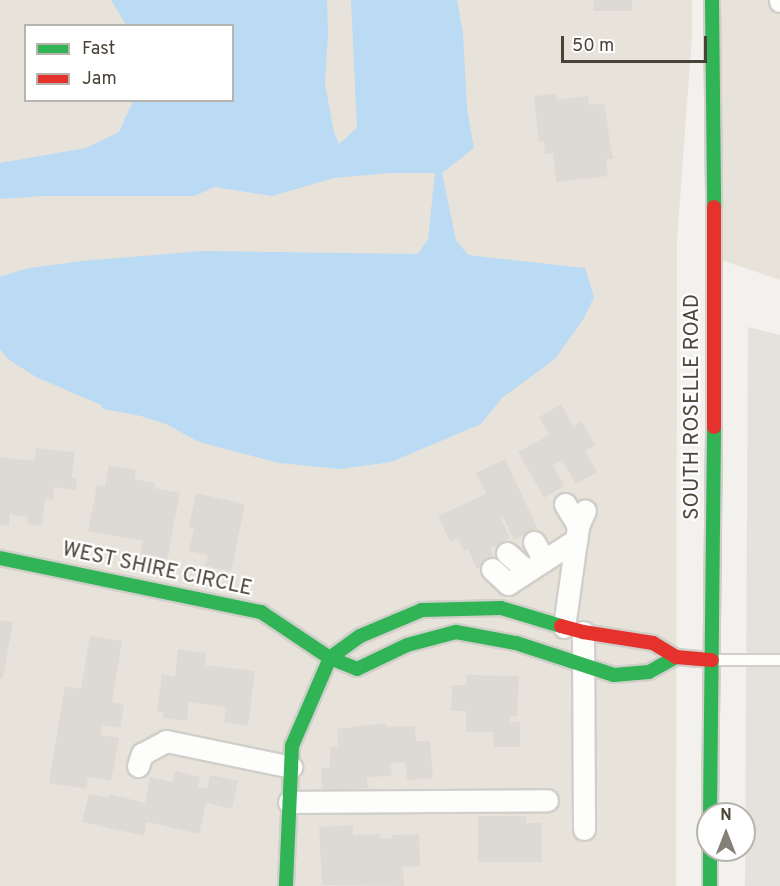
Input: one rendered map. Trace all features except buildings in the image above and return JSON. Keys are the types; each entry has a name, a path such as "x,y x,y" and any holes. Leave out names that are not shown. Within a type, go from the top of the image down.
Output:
{"street":[{"name":"SOUTH ROSELLE ROAD","path":"710,802 715,352 712,0"},
{"path":"565,504 580,525 574,629 583,665 584,829"},
{"path":"492,569 508,584 535,558 580,525"},
{"path":"507,553 535,558"},
{"name":"WEST SHIRE CIRCLE","path":"0,558 261,612 330,658 357,669 407,645 456,632 516,643 614,675 649,672 676,657"},
{"path":"286,886 292,746 330,658 360,636 422,610 501,608 574,629 653,643 676,657 712,660"},
{"path":"138,766 142,754 166,741 291,767"},
{"path":"289,802 547,800"},
{"path":"710,862 710,886"}],"lane":[{"path":"712,660 780,660"}],"shaded area":[{"path":"0,0 692,0 692,36 677,240 676,886 0,886"},
{"path":"712,0 780,0 780,280 715,258"},
{"path":"748,327 780,335 780,886 745,886 745,862 756,862 756,802 745,802"}],"water":[{"path":"111,0 327,0 325,84 334,132 339,144 357,128 351,0 457,0 463,34 467,109 474,148 442,173 456,240 468,255 585,268 594,297 584,318 555,359 502,398 481,424 391,462 341,469 279,463 199,442 166,424 141,416 103,409 101,405 36,377 8,359 0,349 0,277 29,268 82,261 203,251 418,254 428,239 435,173 390,173 334,178 272,196 215,187 194,196 43,196 0,199 0,163 86,148 119,132 133,102 234,102 234,24 125,24"}],"traffic: fast":[{"path":"712,0 714,207"},
{"path":"710,802 714,427"},
{"path":"0,558 261,612 330,658 292,746 286,886"},
{"path":"561,626 501,608 422,610 360,636 330,658 357,669 407,645 456,632 516,643 614,675 649,672 676,657"},
{"path":"710,862 710,886"}],"traffic: jam":[{"path":"714,207 714,427"},
{"path":"561,626 583,632 653,643 676,657 712,660"}]}
